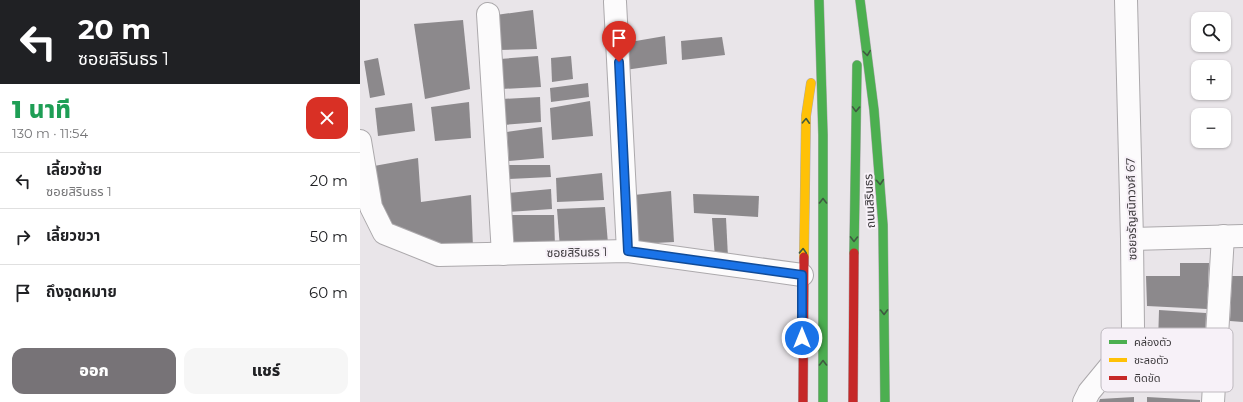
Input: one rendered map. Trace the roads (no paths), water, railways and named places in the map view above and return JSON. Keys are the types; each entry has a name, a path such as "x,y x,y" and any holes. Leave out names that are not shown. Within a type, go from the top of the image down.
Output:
{"main road":[{"path":"819,0 823,135 823,402"},
{"name":"ถนนสิรินธร","path":"853,402 856,126 860,0"},
{"name":"ถนนสิรินธร","path":"860,0 874,110 883,225 885,402"},
{"path":"803,402 802,275 806,116 819,29"}],"street":[{"name":"ซอยจรัญสนิทวงศ์ 67","path":"1126,0 1132,239 1132,328"},
{"path":"615,2 628,251"},
{"path":"488,14 503,254"},
{"name":"ซอยสิรินธร 1","path":"360,141 366,206 384,233 438,255 628,251 802,275"},
{"path":"1132,239 1233,236 1222,328"},
{"name":"ซอยจรัญสนิทวงศ์ 67","path":"1084,402 1089,392 1101,377"},
{"path":"1213,402 1214,392"}]}
